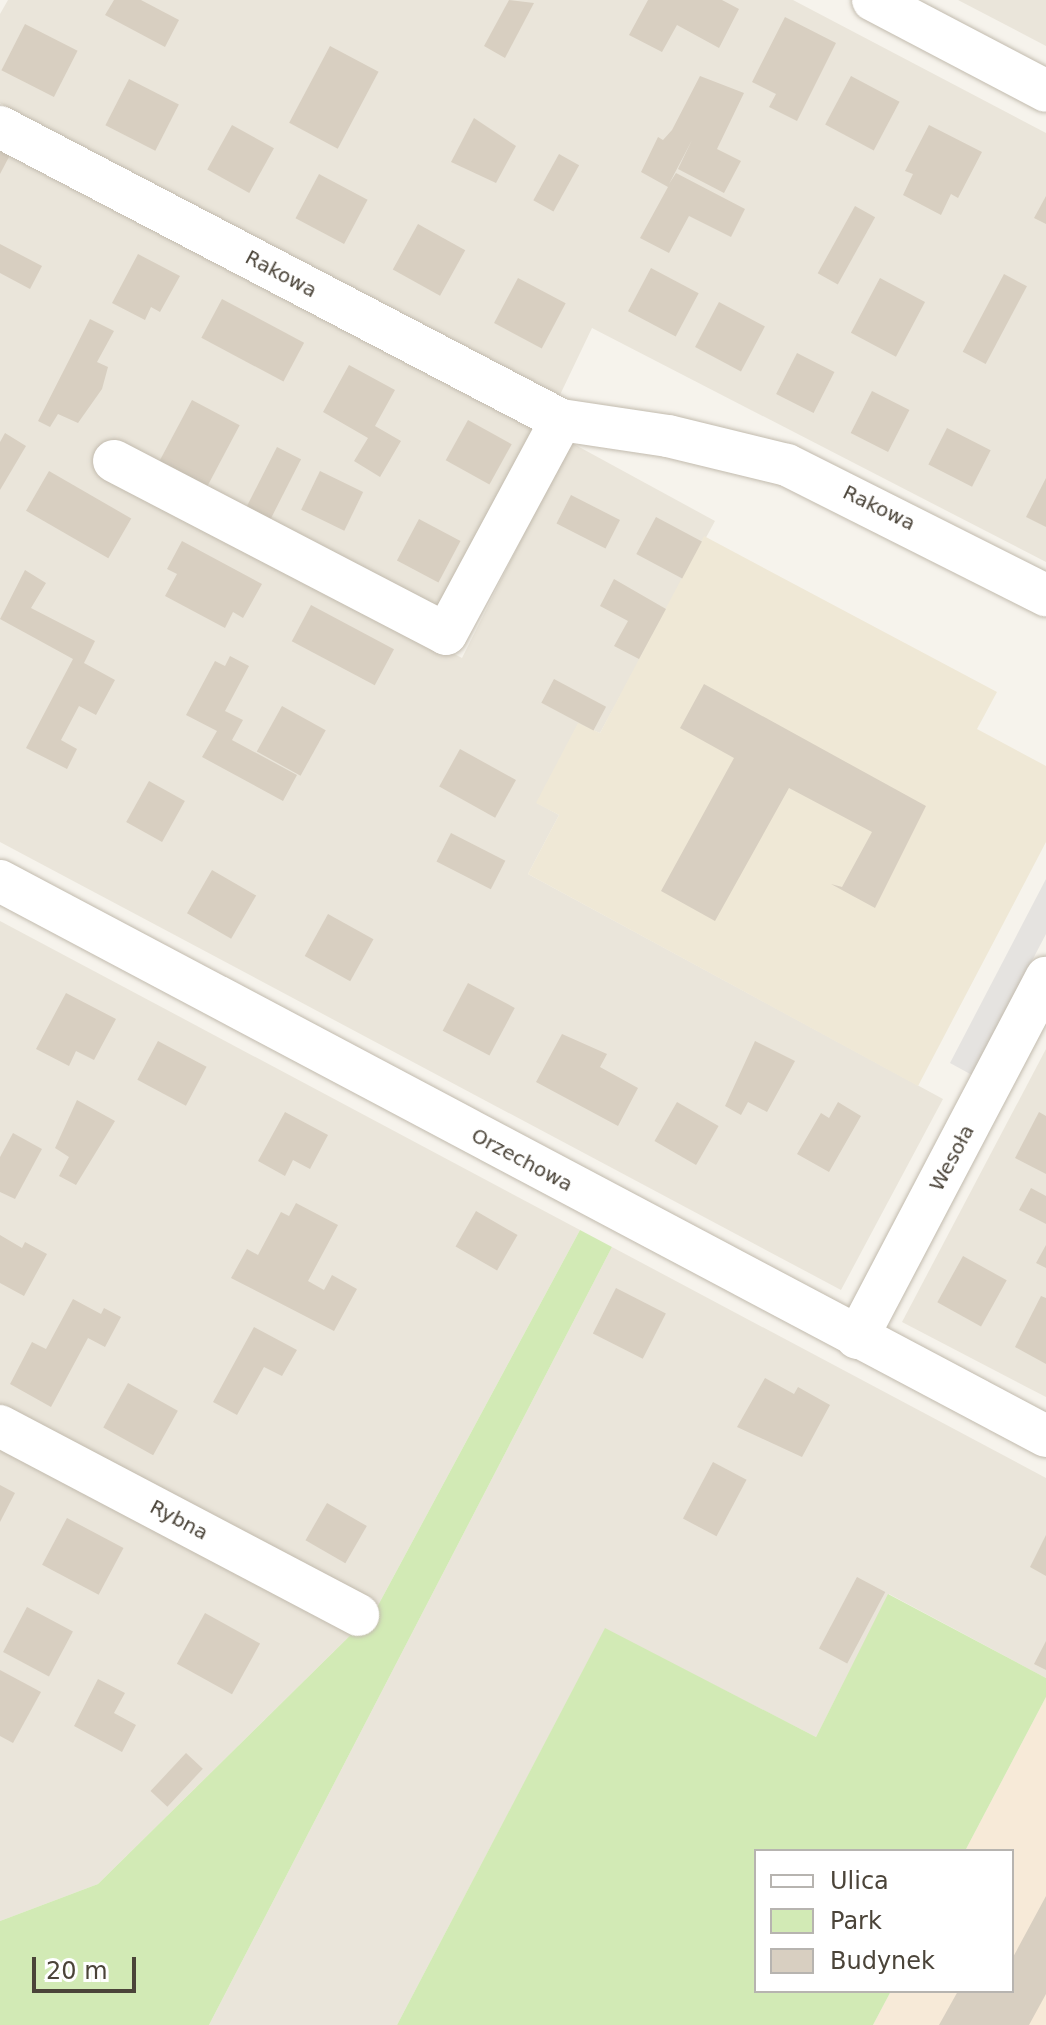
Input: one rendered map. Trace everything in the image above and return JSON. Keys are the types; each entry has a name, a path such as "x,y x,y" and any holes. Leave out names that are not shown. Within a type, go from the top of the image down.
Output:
{"street":[{"path":"873,0 928,13 1046,91"},
{"name":"Rakowa","path":"0,127 561,420 668,436 787,465 1046,595"},
{"path":"114,461 446,634 561,420"},
{"name":"Orzechowa","path":"0,881 1046,1436"},
{"name":"Wesoła","path":"857,1338 1046,978"},
{"name":"Rybna","path":"0,1426 358,1615"}],"shaded area":[{"path":"8,0 793,0 1046,133 1046,562 592,328 558,399 0,103 0,14"},
{"path":"958,0 1046,0 1046,46"},
{"path":"0,144 541,429 441,613 107,475 462,658 570,442 715,521 600,733 578,724 537,803 559,815 528,874 943,1099 841,1290 0,842"},
{"path":"704,536 997,692 977,729 1046,766 1046,842 918,1086 528,874 559,815 536,803 578,723 600,733"},
{"path":"1046,879 1046,934 972,1075 950,1063"},
{"path":"0,921 580,1230 375,1611 98,1884 0,1921"},
{"path":"1046,1049 1046,1397 902,1322"},
{"path":"612,1247 1046,1478 1046,1678 889,1594 816,1737 605,1629 397,2025 209,2025"},
{"path":"1046,1697 1046,2025 873,2025 890,1993 1014,1993 1014,1849 966,1849"}],"green space":[{"path":"580,1230 612,1247 209,2025 0,2025 0,1921 98,1884 375,1611"},
{"path":"888,1594 1046,1678 1046,1697 966,1849 754,1849 754,1993 890,1993 873,2025 397,2025 605,1628 816,1737"}],"building":[{"path":"114,0 141,0 179,20 165,47 105,15"},
{"path":"509,0 534,3 505,58 484,46"},
{"path":"648,0 722,0 739,9 719,48 677,25 662,52 629,35"},
{"path":"785,17 836,43 797,121 769,107 776,94 752,82"},
{"path":"25,24 78,51 54,97 1,70"},
{"path":"330,46 379,72 338,149 289,123"},
{"path":"700,76 744,93 717,149 741,161 724,193 678,169 692,140 669,184 676,173 745,209 731,237 689,216 669,253 640,238 668,187 641,172 658,137 663,140 672,130"},
{"path":"851,76 900,102 874,150 825,125"},
{"path":"129,79 179,104 155,151 105,125"},
{"path":"474,118 516,146 496,183 451,162"},
{"path":"232,125 274,148 249,193 207,170"},
{"path":"929,125 982,152 958,198 951,194 941,215 903,195 913,174 905,171"},
{"path":"0,150 10,155 0,174"},
{"path":"559,154 579,165 553,212 533,200"},
{"path":"319,174 368,200 344,244 296,218"},
{"path":"1046,196 1046,224 1034,218"},
{"path":"855,206 875,217 838,284 818,273"},
{"path":"418,224 465,250 440,296 393,269"},
{"path":"0,244 42,266 30,289 0,273"},
{"path":"138,254 180,276 160,312 151,307 145,320 112,303"},
{"path":"651,268 699,293 676,337 628,311"},
{"path":"1004,274 1027,286 986,364 963,352"},
{"path":"518,278 566,303 542,348 494,323"},
{"path":"880,278 925,302 896,357 851,333"},
{"path":"222,299 304,343 283,382 201,338"},
{"path":"719,302 765,326 741,371 695,347"},
{"path":"90,319 114,331 97,362 108,367 102,389 78,423 58,414 50,427 38,421"},
{"path":"797,353 834,372 814,413 776,394"},
{"path":"349,365 395,390 375,426 401,441 380,477 354,461 368,438 323,412"},
{"path":"872,391 909,410 888,452 851,433"},
{"path":"192,400 240,425 206,489 158,464"},
{"path":"468,420 512,444 489,484 446,460"},
{"path":"947,428 991,450 972,487 928,465"},
{"path":"5,433 26,446 0,490 0,442"},
{"path":"277,447 301,459 271,519 247,507"},
{"path":"49,471 131,518 108,558 26,511"},
{"path":"320,471 363,492 344,531 301,510"},
{"path":"1046,478 1046,527 1026,517"},
{"path":"571,495 620,520 605,548 556,524"},
{"path":"656,517 702,541 682,578 636,554"},
{"path":"419,519 460,541 438,583 397,560"},
{"path":"182,541 262,584 243,618 233,612 225,628 165,596 177,574 167,569"},
{"path":"25,570 46,583 31,608 95,641 84,663 115,680 96,715 79,706 61,740 77,749 67,769 26,748 73,659 0,619"},
{"path":"614,579 666,609 639,659 614,646 628,621 600,606"},
{"path":"311,605 394,649 375,685 292,641"},
{"path":"230,656 249,666 225,711 243,720 232,740 297,775 283,801 202,757 217,731 186,715 215,661 225,666"},
{"path":"554,679 606,707 593,731 541,703"},
{"path":"704,684 926,806 875,908 831,884 842,887 872,832 789,788 715,921 661,891 734,758 680,728"},
{"path":"282,706 326,730 301,776 257,751"},
{"path":"460,749 516,780 495,818 439,787"},
{"path":"149,781 185,801 162,842 126,822"},
{"path":"451,833 505,861 491,889 436,862"},
{"path":"212,870 256,896 231,939 187,913"},
{"path":"328,914 373,939 350,981 305,956"},
{"path":"468,983 515,1008 489,1056 443,1031"},
{"path":"66,993 116,1019 94,1060 76,1051 69,1066 36,1049"},
{"path":"562,1034 607,1054 600,1067 638,1088 618,1126 536,1082"},
{"path":"158,1041 207,1067 186,1106 137,1080"},
{"path":"755,1041 795,1061 767,1112 748,1102 741,1115 725,1106"},
{"path":"77,1100 115,1121 76,1185 59,1176 69,1157 55,1148"},
{"path":"677,1102 719,1126 696,1165 654,1141"},
{"path":"838,1102 861,1116 829,1172 797,1154 821,1113 829,1118"},
{"path":"285,1112 328,1135 310,1169 293,1160 285,1176 258,1161"},
{"path":"1039,1112 1046,1116 1046,1174 1015,1158"},
{"path":"13,1133 42,1149 15,1199 0,1192 0,1157"},
{"path":"1031,1188 1046,1196 1046,1224 1019,1210"},
{"path":"296,1203 338,1225 308,1281 324,1290 332,1275 357,1289 334,1331 231,1278 247,1249 258,1255 281,1212 289,1216"},
{"path":"476,1211 518,1235 497,1271 456,1247"},
{"path":"0,1235 22,1248 25,1242 47,1254 24,1296 0,1283"},
{"path":"1046,1245 1046,1268 1036,1263"},
{"path":"963,1256 1007,1280 981,1327 937,1302"},
{"path":"616,1288 666,1313 643,1359 593,1333"},
{"path":"1041,1296 1046,1298 1046,1364 1015,1347"},
{"path":"73,1299 101,1314 104,1308 121,1317 105,1347 88,1338 51,1407 10,1384 32,1342 46,1349"},
{"path":"254,1327 297,1350 282,1376 264,1367 237,1415 213,1402"},
{"path":"765,1378 794,1394 798,1387 830,1405 802,1457 737,1427"},
{"path":"128,1383 178,1411 153,1455 103,1428"},
{"path":"713,1462 747,1480 717,1536 683,1519"},
{"path":"0,1485 15,1493 0,1522"},
{"path":"327,1503 367,1526 345,1563 306,1540"},
{"path":"67,1518 124,1548 99,1595 42,1565"},
{"path":"1046,1535 1046,1576 1030,1567"},
{"path":"857,1577 885,1592 847,1664 819,1649"},
{"path":"27,1607 73,1631 49,1676 3,1652"},
{"path":"205,1613 260,1644 232,1694 177,1664"},
{"path":"1046,1641 1046,1670 1034,1664"},
{"path":"0,1670 41,1692 13,1743 0,1736"},
{"path":"98,1679 125,1693 114,1713 136,1725 122,1752 74,1726"},
{"path":"186,1753 203,1769 167,1807 151,1791"},
{"path":"1046,1896 1046,1994 1029,2025 939,2025 957,1993 1014,1993 1014,1955"}]}
